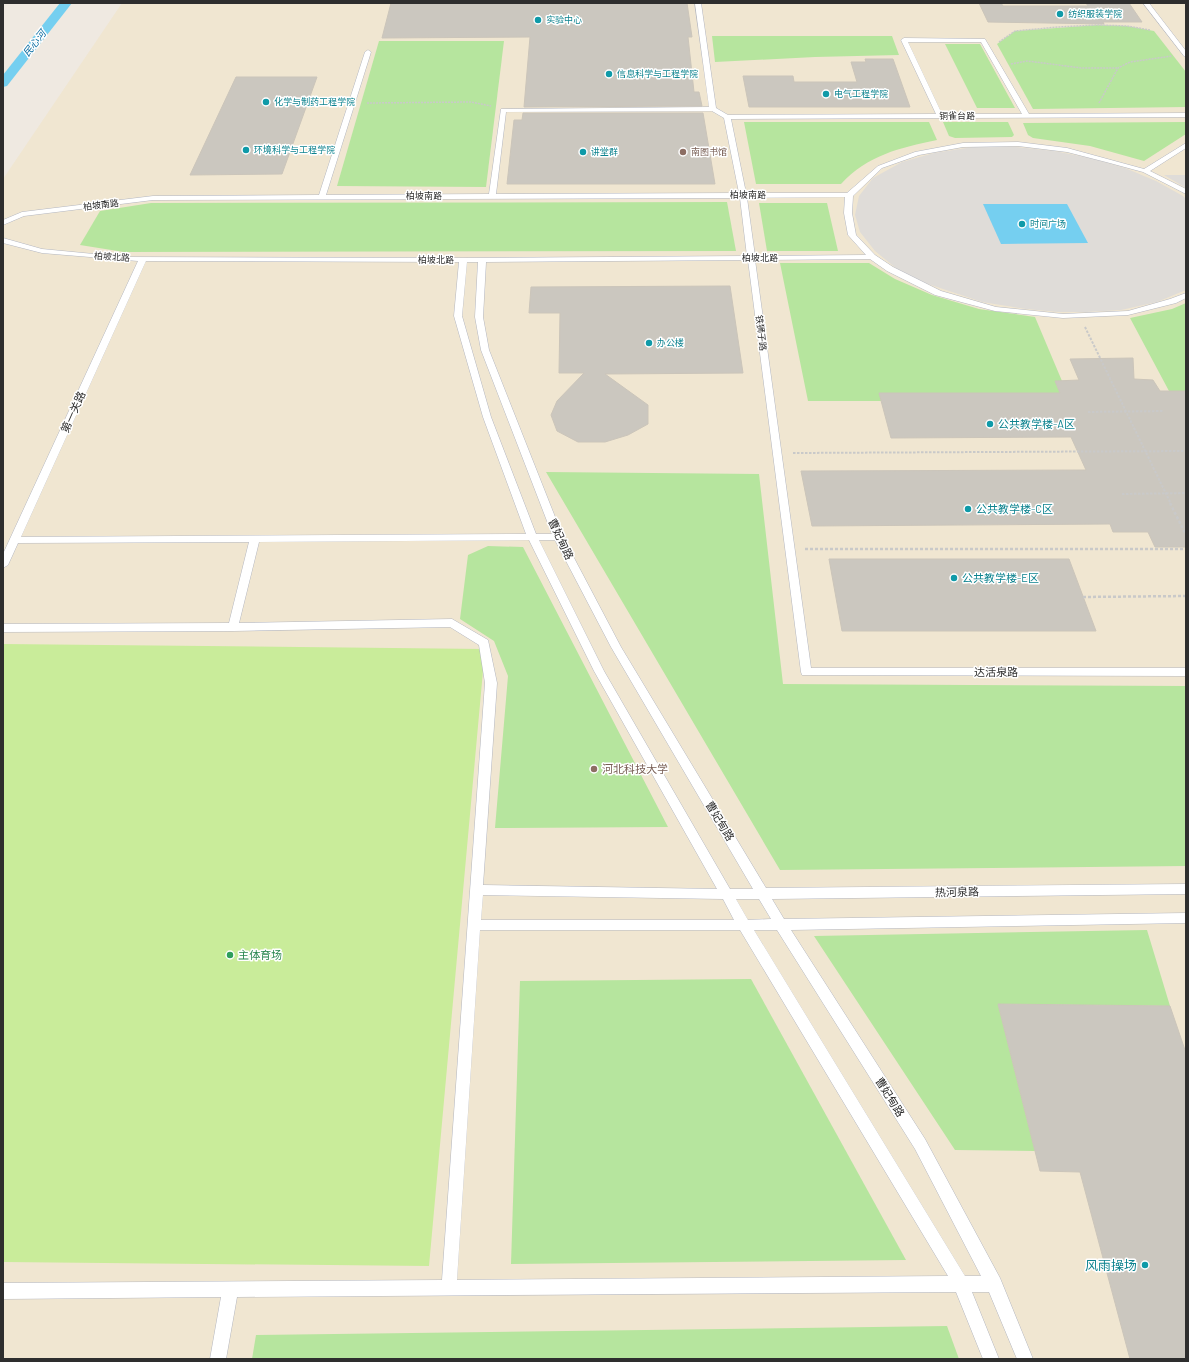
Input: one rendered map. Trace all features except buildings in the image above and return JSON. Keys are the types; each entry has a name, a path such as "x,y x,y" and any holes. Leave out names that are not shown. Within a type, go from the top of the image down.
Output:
{"lane":[{"path":"698,3 713,109"},
{"path":"1146,3 1186,55"},
{"path":"940,116 904,40 983,40 1026,115"},
{"path":"322,197 368,52"},
{"path":"492,196 503,110 713,109 727,117"},
{"name":"铜雀台路","path":"727,117 1186,115"},
{"name":"铁狮子路","path":"727,117 743,196 752,258 806,672"},
{"path":"1186,192 1145,171 1067,150 1018,144 963,145 917,153 880,167 848,195 848,213 852,235 872,257 890,269 938,293 995,309 1063,316 1128,313 1173,301 1186,295"},
{"path":"1145,171 1186,145"},
{"name":"柏坡南路","path":"3,223 22,214 153,198 848,195"},
{"name":"柏坡北路","path":"3,240 42,251 125,259 482,260 872,257"},
{"name":"第一关路","path":"3,565 143,259"},
{"path":"463,260 458,316 487,417 532,537 600,671 744,925 961,1284 990,1359"},
{"name":"曹妃甸路","path":"482,260 479,317 485,350 558,537 616,648 781,925 920,1144 994,1284 1025,1359"},
{"path":"15,540 558,537"},
{"path":"233,627 255,539"},
{"path":"3,628 233,627 452,623 484,643 491,683 449,1287"},
{"name":"达活泉路","path":"806,672 1186,672"},
{"name":"热河泉路","path":"476,890 763,894 1186,889"},
{"path":"474,925 781,925 1186,918"},
{"path":"3,1291 994,1284"},
{"path":"218,1359 230,1289"}],"path":[{"path":"988,50 1015,31 1051,27 1097,25 1127,26 1169,33"},
{"path":"997,66 1027,61 1082,68 1118,68 1130,62 1173,56"},
{"path":"1092,115 1118,68"},
{"path":"352,103 471,102 482,103 503,110"},
{"path":"1079,315 1186,535"},
{"path":"1088,412 1164,411"},
{"path":"777,453 1186,451"},
{"path":"1122,494 1186,493"},
{"path":"789,549 1186,549"},
{"path":"1083,597 1186,596"}],"shaded area":[{"name":"河北科技大学","path":"122,3 1186,3 1186,1359 3,1359 3,179"},
{"name":"时间广场","path":"973,147 1016,147 1054,151 1090,158 1125,168 1156,181 1183,196 1186,199 1186,290 1157,302 1121,310 1058,312 1026,309 982,302 925,283 897,269 875,251 860,232 855,215 859,196 873,178 902,162 934,153"},
{"path":"1164,175 1186,175 1186,188"}],"green space":[{"path":"1097,25 1127,26 1154,31 1186,72 1186,107 1033,109 997,44 1015,31"},
{"path":"712,36 892,36 899,55 715,62"},
{"path":"379,41 504,41 486,187 337,186"},
{"path":"945,44 980,44 1015,108 977,108"},
{"path":"744,122 929,122 937,140 910,146 873,159 851,174 841,184 756,184"},
{"path":"943,122 1008,122 1014,135 1012,137 955,138 949,136"},
{"path":"1186,122 1186,134 1144,161 1090,146 1033,138 1028,135 1023,123"},
{"path":"727,202 736,251 124,252 80,245 100,211 151,203"},
{"path":"759,203 827,203 838,251 767,251"},
{"path":"780,263 869,263 895,279 932,295 979,309 1035,317 1062,381 1055,381 1060,393 880,393 881,401 808,401"},
{"path":"1186,303 1186,391 1169,391 1130,318 1172,309"},
{"path":"546,472 759,474 783,684 1186,686 1186,866 780,870"},
{"path":"488,546 523,547 668,827 495,828 508,676 494,641 460,619 468,555"},
{"name":"主体育场","path":"3,644 485,649 429,1266 3,1262"},
{"path":"1147,930 1170,1006 998,1004 1035,1151 955,1150 814,936"},
{"path":"751,979 906,1260 511,1264 520,981"},
{"path":"947,1326 959,1359 252,1359 256,1335"}],"water":[{"path":"983,204 1067,204 1088,243 1001,244"}],"waterway":[{"name":"民心河","path":"3,83 66,3"}],"place":[{"name":"纺织服装学院","path":"1060,14"},
{"name":"实验中心","path":"538,20"},
{"name":"信息科学与工程学院","path":"609,74"},
{"name":"电气工程学院","path":"826,94"},
{"name":"化学与制药工程学院","path":"266,102"},
{"name":"环境科学与工程学院","path":"246,150"},
{"name":"讲堂群","path":"583,152"},
{"name":"南图书馆","path":"683,152"},
{"name":"时间广场","path":"1022,224"},
{"name":"办公楼","path":"649,343"},
{"name":"公共教学楼-A区","path":"990,424"},
{"name":"公共教学楼-C区","path":"968,509"},
{"name":"公共教学楼-E区","path":"954,578"},
{"name":"河北科技大学","path":"594,769"},
{"name":"主体育场","path":"230,955"},
{"name":"风雨操场","path":"1145,1265"}]}
